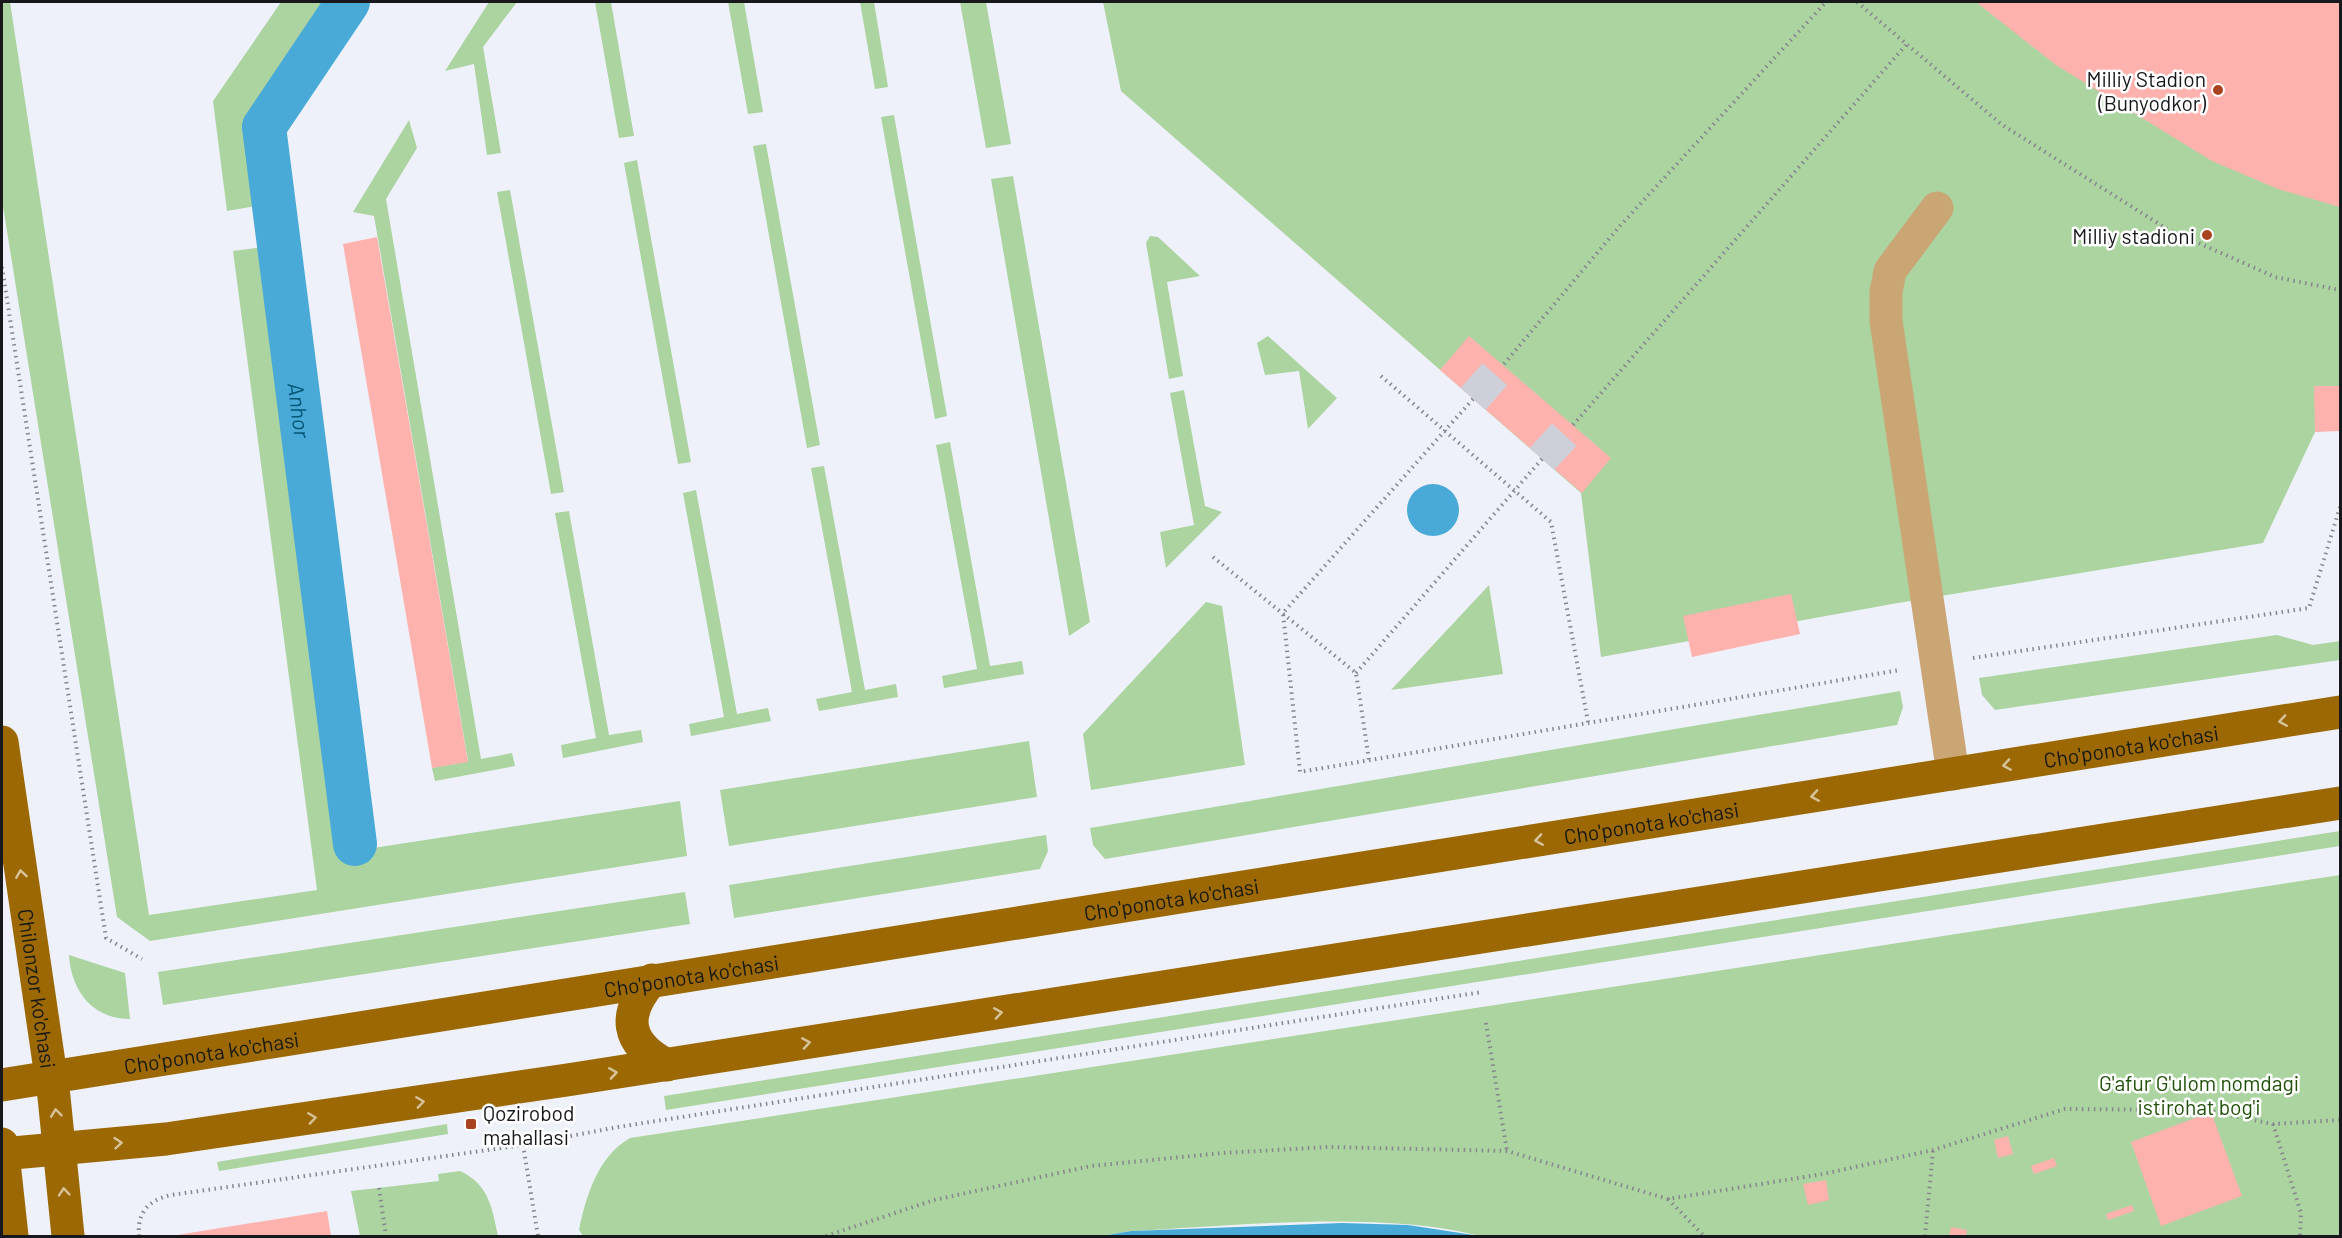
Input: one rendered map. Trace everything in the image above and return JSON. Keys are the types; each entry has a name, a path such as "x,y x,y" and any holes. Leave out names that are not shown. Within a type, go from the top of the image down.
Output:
{"main road":[{"name":"Cho'ponota ko'chasi","path":"2,1085 2340,712"},
{"name":"Chilonzor ko'chasi","path":"2,742 51,1077 68,1236"},
{"path":"12,1236 2,1150 60,1148 166,1139 667,1065 2340,802"},
{"path":"652,980 636,1003 631,1015 633,1028 643,1049 667,1065"}],"lane":[{"path":"1937,208 1893,266 1886,292 1886,321 1953,774"}],"path":[{"path":"1504,364 1619,227 1826,2"},
{"path":"1857,2 2001,124 2168,229 2276,277 2340,290"},
{"path":"1573,425 1906,45"},
{"path":"2,267 106,938 142,959"},
{"path":"1381,376 1551,522 1588,723"},
{"path":"1473,399 1283,613 1300,772 1936,663 2309,608 2340,507"},
{"path":"1356,673 1542,459"},
{"path":"1213,557 1356,673 1369,760"},
{"path":"139,1236 138,1225 141,1214 158,1198 376,1164 523,1145 630,1125 1482,992"},
{"path":"1486,1023 1507,1151"},
{"path":"826,1236 934,1200 1091,1166 1222,1153 1329,1147 1507,1151 1668,1199 1823,1174 1933,1150 2065,1109 2205,1110 2273,1124 2340,1120"},
{"path":"2273,1124 2301,1213 2300,1236"},
{"path":"523,1145 538,1236"},
{"path":"1925,1236 1933,1150"},
{"path":"379,1188 386,1236"},
{"path":"1668,1199 1704,1236"}],"green space":[{"path":"2,2 10,2 149,915 317,890 233,251 263,247 341,809 367,806 373,848 680,801 687,856 150,941 117,917 2,200"},
{"path":"281,2 325,2 244,123 256,206 227,211 213,101"},
{"path":"489,2 517,2 483,47 501,153 487,155 474,64 445,71"},
{"path":"595,2 611,2 634,136 619,138"},
{"path":"728,2 744,2 763,112 748,114"},
{"path":"860,2 874,2 888,87 875,89"},
{"path":"960,2 986,2 1011,144 986,148"},
{"path":"1103,2 2340,2 2340,427 2315,432 2263,543 1892,604 1601,657 1581,493 1121,91"},
{"path":"894,115 947,416 935,419 881,117"},
{"path":"409,120 417,148 386,199 481,759 512,753 515,766 435,781 432,768 468,761 374,216 353,212"},
{"path":"766,144 820,445 807,448 753,146"},
{"path":"637,160 691,462 678,464 624,163"},
{"path":"1013,176 1090,622 1069,636 991,179"},
{"path":"510,190 564,492 551,494 497,192"},
{"path":"1150,236 1158,237 1200,276 1167,282 1183,376 1169,379 1146,243"},
{"path":"1268,336 1337,398 1308,429 1299,371 1265,375 1257,343"},
{"path":"1184,390 1205,506 1222,512 1166,568 1160,532 1194,525 1170,393"},
{"path":"950,442 990,666 1022,661 1024,674 944,688 942,676 977,669 936,445"},
{"path":"824,466 865,690 896,684 898,697 819,711 816,699 852,692 811,468"},
{"path":"696,490 737,714 768,708 771,721 691,736 689,724 724,717 683,493"},
{"path":"569,511 609,735 641,730 643,742 563,758 561,745 596,738 555,513"},
{"path":"1489,585 1503,674 1391,690"},
{"path":"1206,602 1222,606 1245,765 1091,790 1083,734"},
{"path":"2277,635 2313,645 2340,641 2340,660 1995,710 1982,695 1979,678"},
{"path":"1900,691 1903,707 1897,725 1105,859 1093,845 1090,828"},
{"path":"1029,741 1037,797 729,846 720,790"},
{"path":"2340,831 2340,846 666,1110 664,1096"},
{"path":"1046,835 1048,851 1040,869 734,918 729,885"},
{"name":"G'afur G'ulom nomdagi istirohat bog'i","path":"2340,875 2340,1236 1480,1236 1440,1228 1353,1222 1216,1226 1131,1231 1102,1236 583,1236 579,1230 585,1204 595,1178 610,1155 630,1138"},
{"path":"685,892 690,924 163,1005 158,972"},
{"path":"69,955 125,973 130,1019 105,1014 86,1000 74,980"},
{"path":"447,1124 448,1134 219,1171 217,1162"},
{"path":"460,1171 470,1176 488,1198 498,1236 360,1236 351,1191 439,1181 438,1174"}],"water":[{"path":"1428,484 1438,484 1452,491 1459,510 1452,529 1438,536 1428,536 1418,532 1411,525 1407,515 1407,505 1411,495 1418,488"},
{"path":"1342,1223 1408,1225 1480,1236 1102,1236 1131,1231"}],"building":[{"name":"Milliy Stadion (Bunyodkor)","path":"1976,2 2340,2 2340,207 2278,189 2212,161 2056,65"},
{"path":"377,237 468,762 432,768 343,244"},
{"path":"1469,336 1611,458 1582,493 1440,370"},
{"path":"2314,386 2340,386 2340,431 2315,432"},
{"path":"1791,594 1800,634 1692,657 1683,616"},
{"path":"2211,1112 2242,1196 2161,1226 2131,1142"},
{"path":"2008,1136 2013,1154 1998,1158 1994,1140"},
{"path":"2054,1158 2057,1166 2034,1174 2031,1166"},
{"path":"1826,1180 1829,1200 1808,1205 1803,1184"},
{"path":"2132,1205 2134,1211 2108,1220 2106,1214"},
{"path":"327,1211 331,1236 177,1236 177,1235"},
{"path":"1951,1227 1967,1230 1966,1236 1949,1236"}],"waterway":[{"name":"Anhor","path":"348,2 264,127 355,844"}],"tunnel":[{"path":"1473,399 1504,364"},
{"path":"1542,459 1573,425"}],"place":[{"name":"Milliy Stadion (Bunyodkor)","path":"2218,90"},
{"name":"Milliy stadioni","path":"2207,235"},
{"name":"Qozirobod mahallasi","path":"471,1124"}]}
